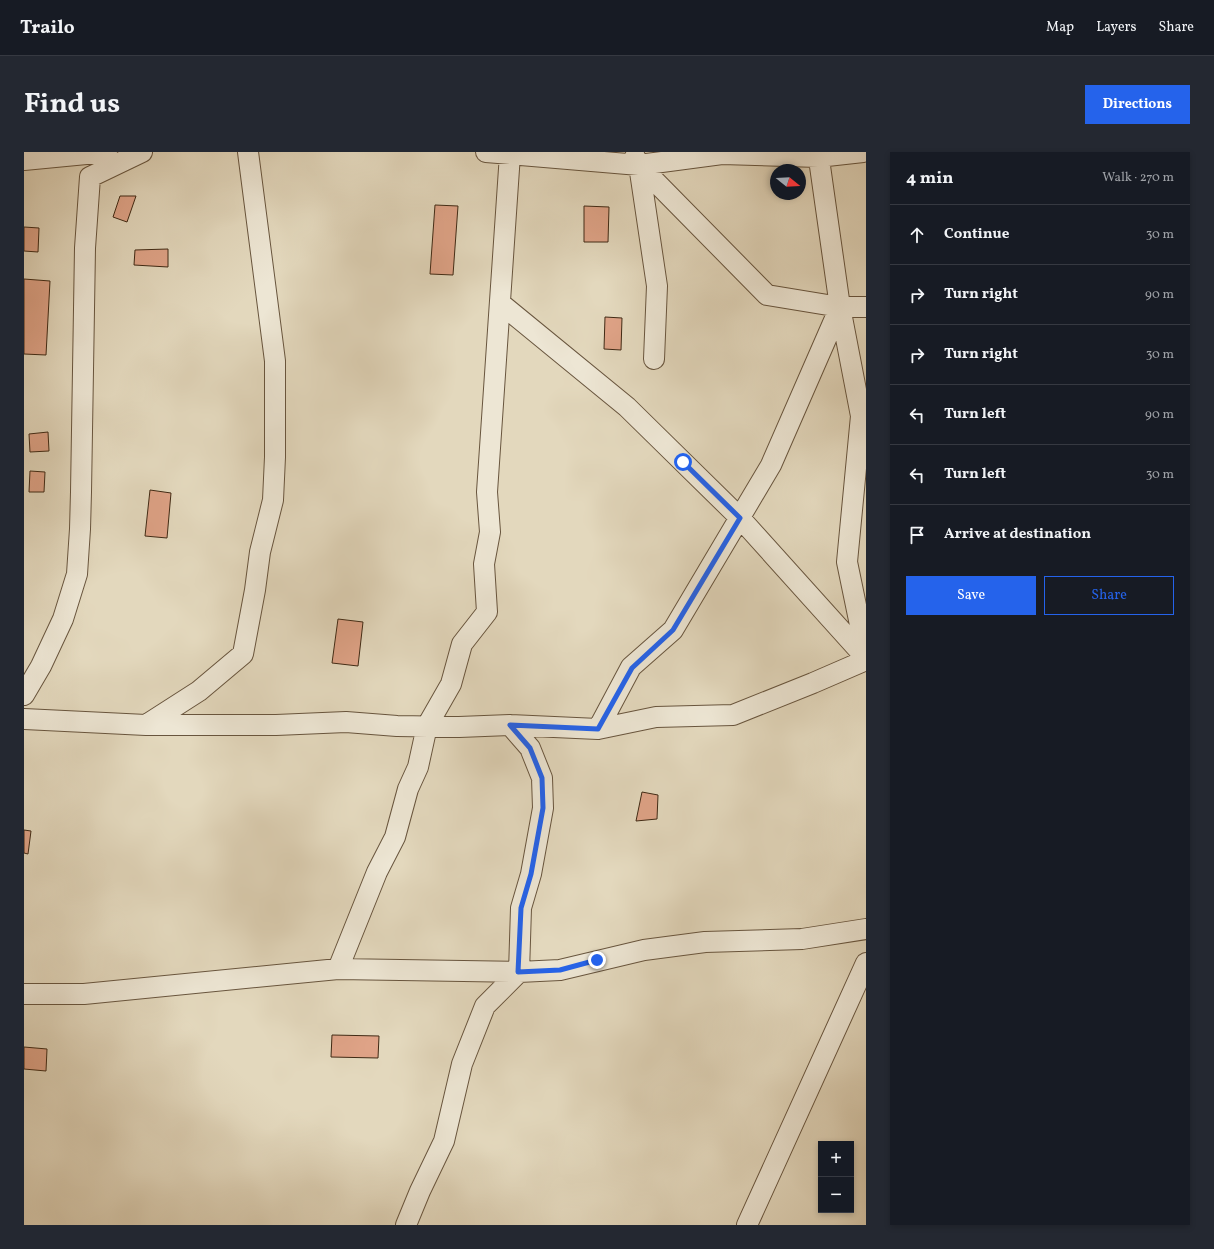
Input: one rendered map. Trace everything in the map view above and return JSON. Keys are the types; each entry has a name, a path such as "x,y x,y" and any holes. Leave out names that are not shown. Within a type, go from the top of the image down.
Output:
{"street":[{"path":"24,160 107,152"},
{"path":"24,695 41,666 64,619 77,574 81,522 86,248 90,177 142,152"},
{"path":"146,725 199,691 243,654 255,590 260,552 273,500 275,457 274,361 248,152"},
{"path":"486,152 636,158 722,154 818,154 863,152"},
{"path":"338,969 377,872 395,837 408,789 418,767 427,726 451,684 462,644 487,612 484,564 490,532 487,492 510,154"},
{"path":"818,154 840,307 861,416 847,562 866,654"},
{"path":"636,158 767,296 840,307 866,307"},
{"path":"636,158 657,286 654,359"},
{"path":"24,719 146,725 276,725 346,722 397,726 510,725 598,729 656,717 734,715 813,683 866,659 740,518 627,407 500,303"},
{"path":"598,729 632,668 673,630 771,465 840,307"},
{"path":"406,1225 420,1191 444,1141 462,1064 485,1006 518,972 521,908 531,874 543,808 542,778 530,748 510,725"},
{"path":"24,994 84,994 338,969 518,972 560,970 644,950 705,942 802,939 866,929"},
{"path":"747,1225 866,963"}],"building":[{"path":"120,196 136,196 127,222 113,217"},
{"path":"435,205 458,206 453,275 430,274"},
{"path":"584,206 609,207 608,242 584,242"},
{"path":"24,227 39,228 38,252 24,251"},
{"path":"168,249 168,267 134,265 135,250"},
{"path":"24,279 50,281 46,355 24,354"},
{"path":"605,317 622,318 621,350 604,349"},
{"path":"48,432 49,451 30,452 29,434"},
{"path":"30,471 45,472 44,492 29,492"},
{"path":"150,490 171,493 167,538 145,536"},
{"path":"338,619 363,622 358,666 332,663"},
{"path":"642,792 658,795 657,819 636,821"},
{"path":"24,830 31,831 28,854 24,853"},
{"path":"332,1035 379,1036 378,1058 331,1057"},
{"path":"24,1047 47,1049 46,1071 24,1069"}],"route":[{"path":"597,960 560,970 518,972 521,908 531,874 543,808 542,778 530,748 510,725 598,729 632,668 673,630 740,518 683,462"}]}
